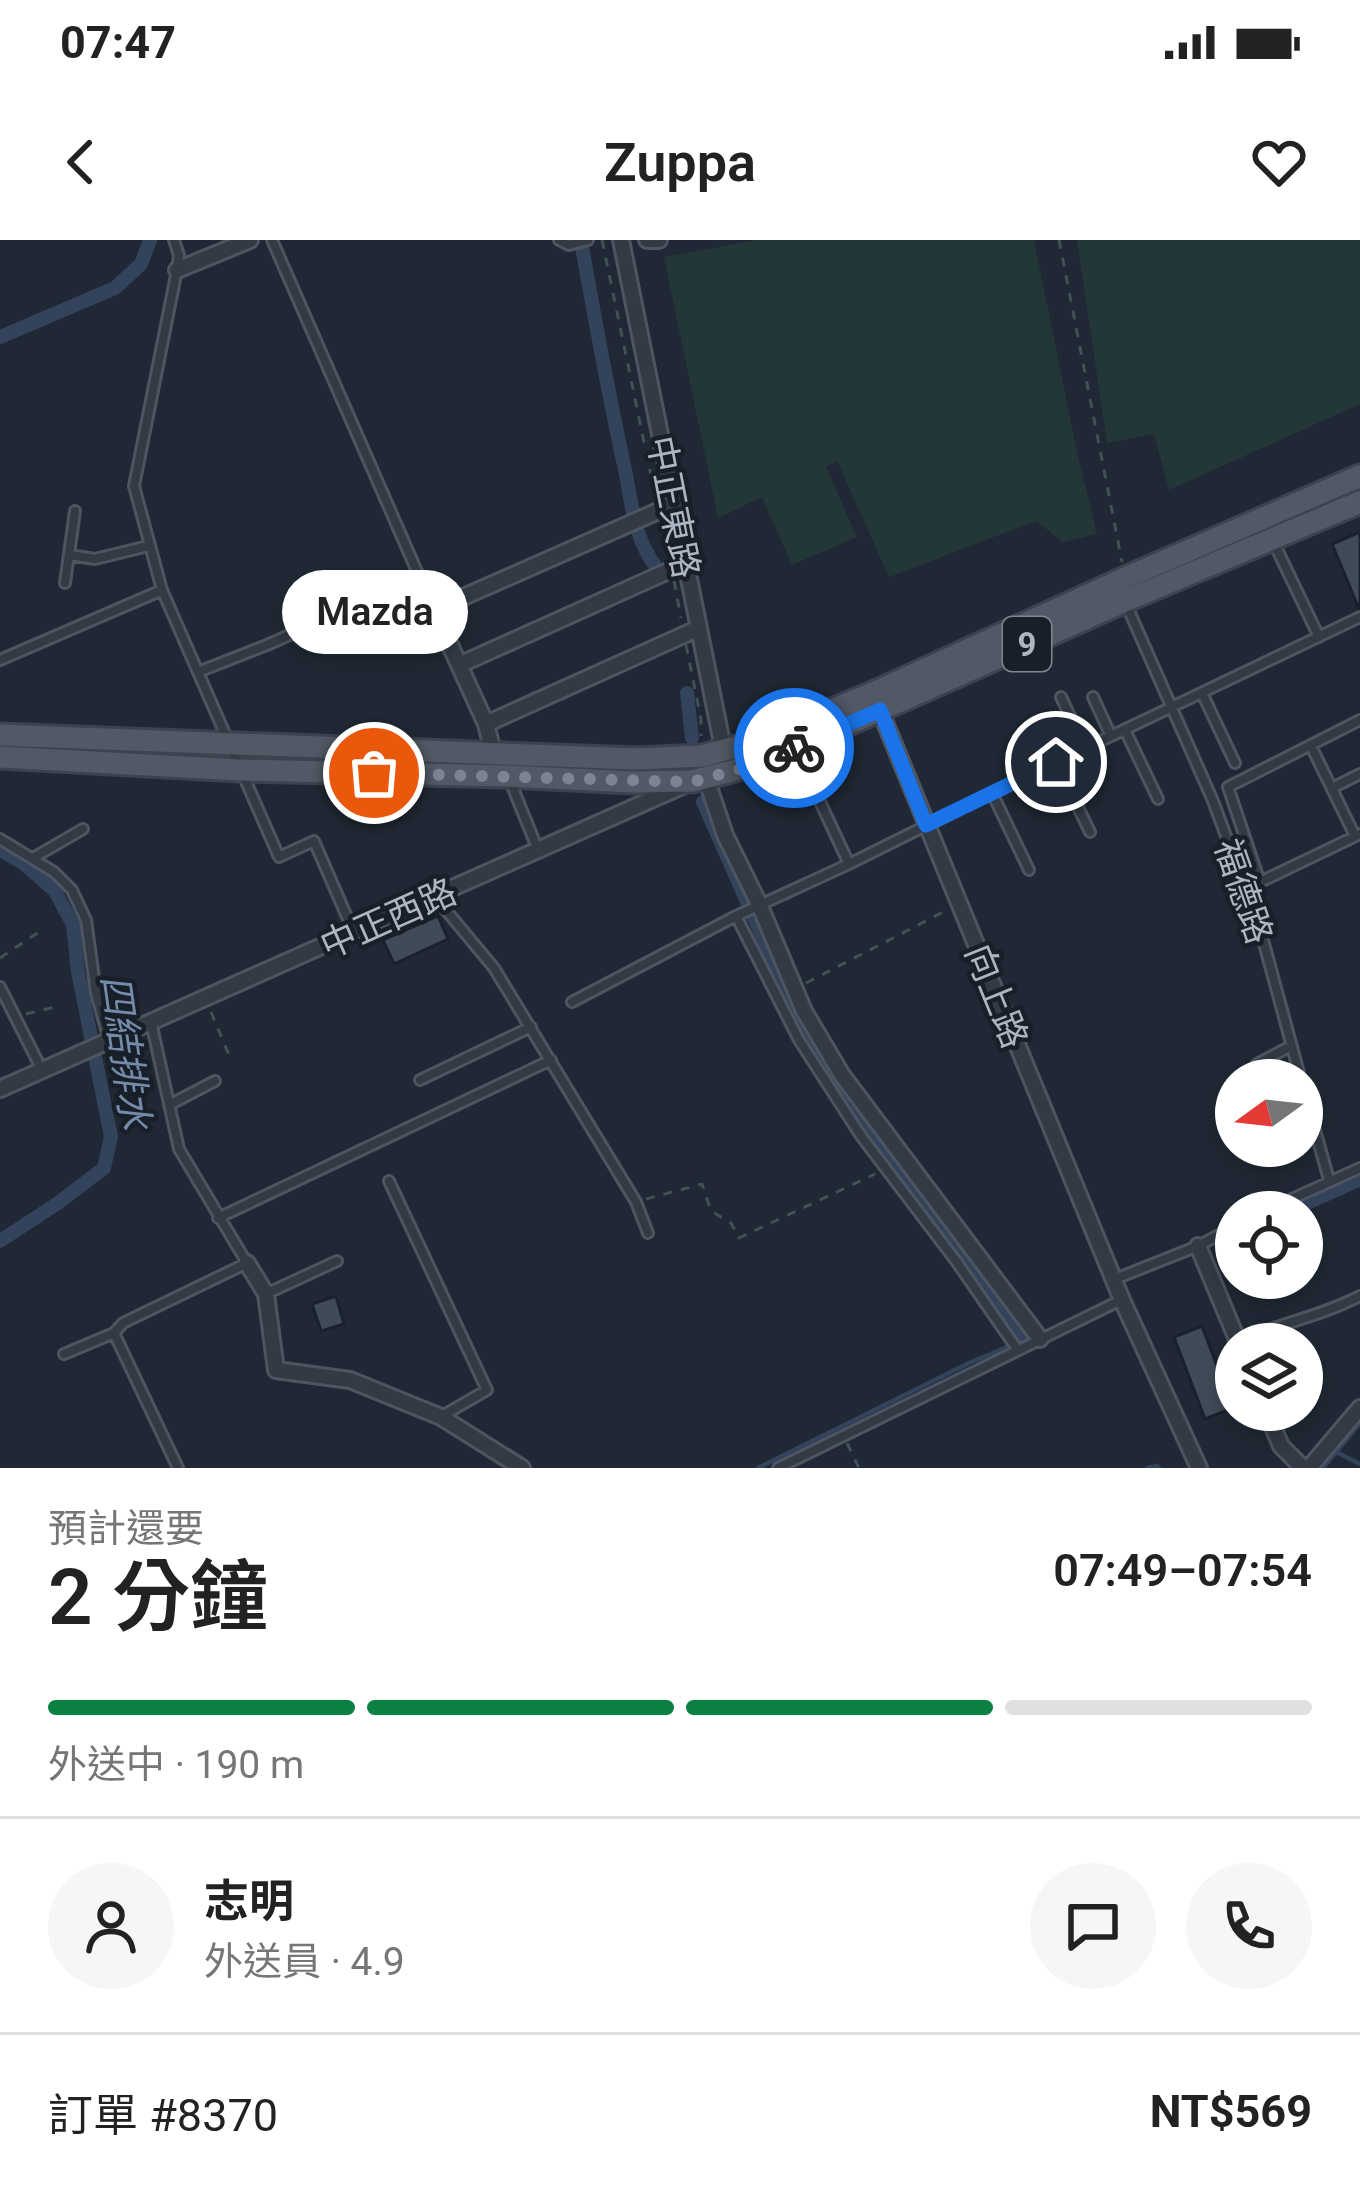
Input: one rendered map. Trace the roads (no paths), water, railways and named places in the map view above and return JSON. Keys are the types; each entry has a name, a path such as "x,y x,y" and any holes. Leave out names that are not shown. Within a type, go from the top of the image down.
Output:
{"main road":[{"name":"9","path":"0,757 240,770 508,776 711,768 755,742 877,701 1360,476"},
{"name":"9","path":"1125,589 1272,540 1360,502"},
{"name":"9","path":"0,735 493,752 711,768"}],"street":[{"path":"177,269 250,240"},
{"name":"中正東路","path":"621,240 698,628 711,768 725,835 804,1011 842,1075 1040,1340"},
{"path":"647,240 658,240"},
{"path":"493,752 486,724 434,610 674,504"},
{"path":"459,664 686,563"},
{"path":"486,724 698,628"},
{"name":"向上路","path":"877,701 1122,1300 1199,1467"},
{"name":"中正西路","path":"0,1089 539,851 711,768"},
{"path":"1198,1246 1230,1323"},
{"path":"247,1263 266,1294 276,1370 350,1380 441,1417 522,1468"},
{"path":"1275,1431 1281,1446 1306,1468 1360,1408"}],"lane":[{"path":"174,240 177,269 134,486 148,546 162,590 279,857 314,841 354,933"},
{"path":"272,240 434,610"},
{"path":"559,240 569,244 588,240"},
{"path":"65,583 75,511"},
{"path":"1272,540 1319,637"},
{"path":"69,555 95,559 148,546"},
{"path":"198,672 419,577"},
{"name":"福德路","path":"1125,589 1259,926 1296,1059"},
{"path":"0,660 162,590"},
{"path":"572,1001 759,904 1360,617"},
{"path":"1202,693 1235,764"},
{"path":"1060,697 1085,748"},
{"path":"1093,697 1111,736"},
{"path":"1311,745 1358,835 1260,882 1228,787 1360,720"},
{"path":"1124,730 1158,799"},
{"path":"1056,762 1090,832"},
{"path":"1332,788 1360,774"},
{"path":"508,776 539,851"},
{"path":"814,791 849,864"},
{"path":"992,793 1029,870"},
{"path":"32,858 83,829"},
{"path":"0,839 54,872 72,890 86,920 96,993 110,1040"},
{"path":"435,897 494,968 636,1202 648,1233"},
{"path":"736,916 799,1040 885,1169 1017,1349"},
{"path":"0,987 42,1070"},
{"path":"64,1354 247,1263 179,1149 151,1022"},
{"path":"419,1080 531,1027"},
{"path":"1267,1059 1292,1046"},
{"path":"218,1218 551,1060"},
{"path":"169,1105 215,1081"},
{"name":"福德路","path":"1323,1158 1329,1180"},
{"path":"1306,1191 1360,1168"},
{"path":"389,1181 487,1390 441,1417"},
{"path":"1114,1280 1215,1237"},
{"path":"266,1294 337,1262"},
{"path":"1292,1323 1360,1296"},
{"path":"778,1468 1122,1300"},
{"path":"114,1333 178,1468"}],"waterway":[{"name":"四結排水","path":"0,337 115,288 141,264 150,240"},
{"path":"582,247 634,519 657,568"},
{"path":"687,693 692,738"},
{"path":"703,802 822,1062 1025,1336 1029,1334"},
{"name":"四結排水","path":"0,850 55,891 73,925 111,1137 104,1168 0,1241"},
{"path":"753,915 749,917 784,1002"},
{"path":"851,1114 1020,1340 1025,1336"},
{"path":"1323,1196 1360,1179"},
{"path":"758,1468 1016,1343"},
{"path":"1323,1468 1360,1423"},
{"path":"1338,1453 1360,1464"},
{"path":"1147,1468 1159,1468"}],"place":[{"name":"Mazda","path":"374,773"}]}
